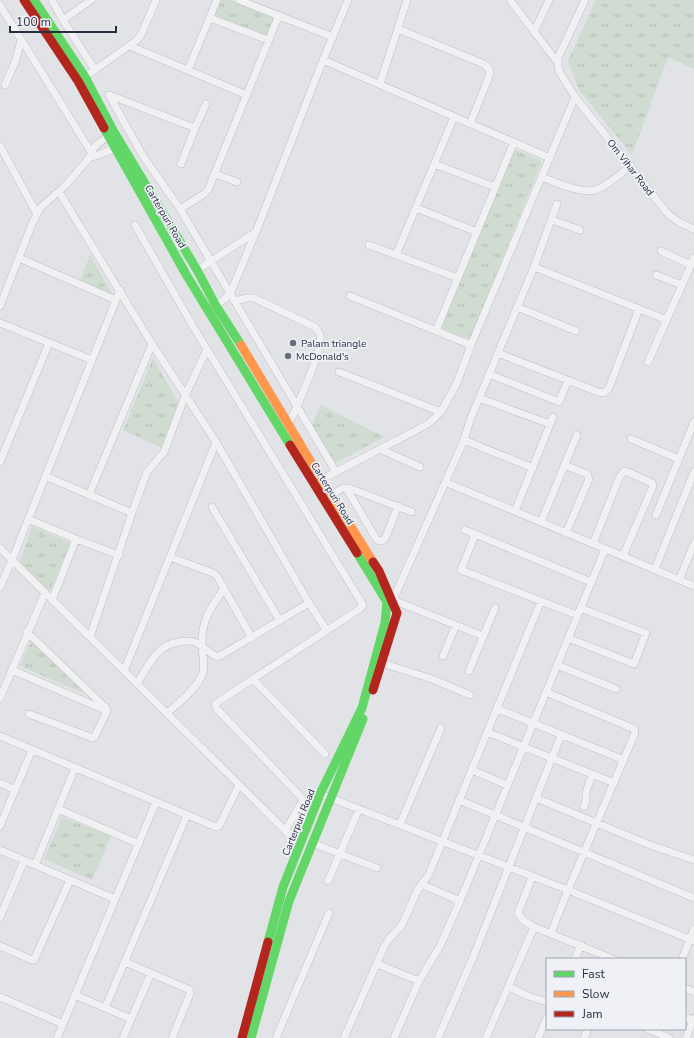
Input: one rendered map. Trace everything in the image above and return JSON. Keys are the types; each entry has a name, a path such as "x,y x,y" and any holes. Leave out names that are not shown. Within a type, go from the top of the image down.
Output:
{"main road":[{"name":"Carterpuri Road","path":"24,0 78,81 197,270 216,306 236,336 289,424 317,481"},
{"name":"Carterpuri Road","path":"34,0 85,76 111,134"},
{"name":"Carterpuri Road","path":"118,146 187,276 391,601 362,724 289,901 251,1038"},
{"name":"Carterpuri Road","path":"242,1038 283,887 320,794 362,708 377,664"}],"street":[{"path":"52,0 95,70"},
{"path":"63,20 90,0"},
{"path":"85,76 130,46 141,35 156,0"},
{"path":"188,70 217,0"},
{"path":"239,0 333,37"},
{"path":"216,306 230,294 348,0"},
{"path":"380,84 407,0"},
{"name":"Om Vihar Road","path":"510,0 558,63 560,71 575,97 668,214 677,221 694,229"},
{"path":"534,32 549,0"},
{"path":"558,63 561,50 585,0"},
{"path":"0,5 90,155"},
{"path":"180,209 208,190 278,15"},
{"path":"210,18 268,40"},
{"path":"398,29 484,64 489,68 490,74 470,124"},
{"path":"5,85 16,60 21,40"},
{"path":"130,46 247,95"},
{"path":"323,60 550,158"},
{"path":"97,102 109,95"},
{"path":"109,95 195,128"},
{"path":"109,95 143,156 180,209 336,472"},
{"path":"317,481 428,424 441,412 458,383 471,345 575,97"},
{"path":"181,164 206,104"},
{"path":"396,255 454,117"},
{"path":"0,306 37,214 44,203 59,192 90,155 95,146 111,134"},
{"path":"436,331 514,142"},
{"path":"0,146 37,214"},
{"path":"90,155 97,156 118,146"},
{"path":"434,164 495,187"},
{"path":"542,177 569,187 593,191 600,188 631,166"},
{"path":"215,174 237,182"},
{"path":"59,192 152,344 216,442 309,603 327,631"},
{"path":"483,636 391,601 464,440 470,420 534,267 558,204"},
{"path":"416,208 477,232"},
{"path":"552,220 580,230"},
{"path":"135,225 207,349 363,604 361,608 327,631 216,702 215,706 302,798 302,802 285,831"},
{"path":"197,270 256,232"},
{"path":"369,245 458,278"},
{"path":"648,362 668,320 692,261 661,251"},
{"path":"19,258 116,300"},
{"path":"534,267 668,320"},
{"path":"656,275 682,285"},
{"path":"0,587 120,290"},
{"path":"350,296 471,345"},
{"path":"234,301 254,298 315,327 320,335 320,346 289,424"},
{"path":"517,307 576,331"},
{"path":"498,353 604,393 607,391 639,309"},
{"path":"0,322 92,360"},
{"path":"0,462 49,343"},
{"path":"89,495 152,344"},
{"path":"90,637 147,472 164,452 185,396 207,349"},
{"path":"339,372 441,412"},
{"path":"489,374 559,402 568,380"},
{"path":"479,398 550,424"},
{"path":"515,511 553,417"},
{"path":"656,515 694,422"},
{"path":"541,522 577,435"},
{"path":"631,439 679,459"},
{"path":"464,440 533,468"},
{"path":"124,671 216,442"},
{"path":"380,449 420,466"},
{"path":"564,465 587,474 589,479 566,533"},
{"path":"593,544 622,473 624,471 628,472 652,483 653,486 623,556"},
{"path":"655,569 694,472"},
{"path":"46,476 132,513"},
{"path":"445,482 694,586"},
{"path":"327,497 346,488 352,489 412,512"},
{"path":"346,488 377,540 381,541 385,539 398,506"},
{"path":"212,506 280,621"},
{"path":"28,519 119,555"},
{"path":"465,530 591,582"},
{"path":"475,535 461,570 577,615"},
{"path":"52,600 76,539"},
{"path":"679,580 694,544"},
{"path":"0,548 300,845"},
{"path":"394,1038 419,981 440,946 460,901 605,549"},
{"path":"170,557 213,573 220,581 252,638"},
{"path":"167,713 192,690 202,676 204,665 202,646 203,629 211,606 224,589"},
{"path":"0,698 45,593"},
{"path":"344,1038 389,938 402,925 417,891 429,874 542,601"},
{"path":"137,684 155,654 171,644 192,641 218,657 309,603"},
{"path":"469,671 495,608"},
{"path":"568,638 634,664 646,633 580,608"},
{"path":"443,656 456,625"},
{"path":"27,632 106,708 107,711"},
{"path":"377,664 432,679 470,695"},
{"path":"557,665 616,689"},
{"path":"12,670 107,711"},
{"path":"253,679 324,754"},
{"path":"546,692 634,729 635,733 551,933"},
{"path":"498,709 624,760"},
{"path":"30,714 93,738 107,711"},
{"path":"400,824 441,728"},
{"path":"487,732 614,783"},
{"path":"438,1038 474,955 561,735"},
{"path":"0,736 214,827 218,827 239,785"},
{"path":"0,826 32,750"},
{"path":"34,865 75,768"},
{"path":"472,770 507,785"},
{"path":"584,807 586,792 592,774"},
{"path":"0,784 15,790"},
{"path":"320,794 400,824 692,940"},
{"path":"536,798 650,845 694,860"},
{"path":"459,800 525,826 694,898"},
{"path":"57,1038 156,802"},
{"path":"58,809 139,844"},
{"path":"328,880 359,809"},
{"path":"105,1008 187,815"},
{"path":"312,843 377,868"},
{"path":"0,850 115,899"},
{"path":"0,917 3,904 24,861"},
{"path":"532,877 518,913 523,920 611,958"},
{"path":"0,946 34,960 70,880"},
{"path":"421,884 460,901"},
{"path":"276,1038 329,913"},
{"path":"486,1038 534,926"},
{"path":"683,958 692,940 694,929"},
{"path":"575,958 581,945"},
{"path":"125,962 188,989 191,992 172,1038"},
{"path":"377,964 419,981"},
{"path":"124,1038 151,973"},
{"path":"508,987 546,1002"},
{"path":"75,995 131,1019"},
{"path":"0,997 63,1024"},
{"path":"686,1038 693,1019"},
{"path":"538,1038 546,1020"},
{"path":"650,1030 669,1038"}],"green space":[{"path":"221,0 230,0 274,17 266,36 214,15"},
{"path":"596,0 694,0 694,69 668,57 632,155 579,90 568,61"},
{"path":"514,149 542,161 470,339 441,328"},
{"path":"90,255 112,294 80,281"},
{"path":"153,358 179,404 162,448 123,430"},
{"path":"321,405 384,437 333,464 311,427"},
{"path":"32,526 70,543 49,594 19,564"},
{"path":"31,641 85,694 20,666"},
{"path":"62,817 111,836 92,880 44,859"}],"traffic: fast":[{"path":"34,0 85,77 114,132 197,270 216,306 241,345"},
{"path":"104,128 187,276 290,445"},
{"path":"268,942 283,887 320,794 362,708 385,623 387,602 357,553"},
{"path":"251,1038 289,901 363,719"}],"traffic: slow":[{"path":"241,345 321,479 373,562"}],"traffic: jam":[{"path":"24,0 78,81 104,128"},
{"path":"290,445 357,553"},
{"path":"373,562 379,571 397,613 373,690"},
{"path":"242,1038 268,942"}],"place":[{"name":"Palam triangle","path":"293,343"},
{"name":"McDonald's","path":"288,356"}]}
